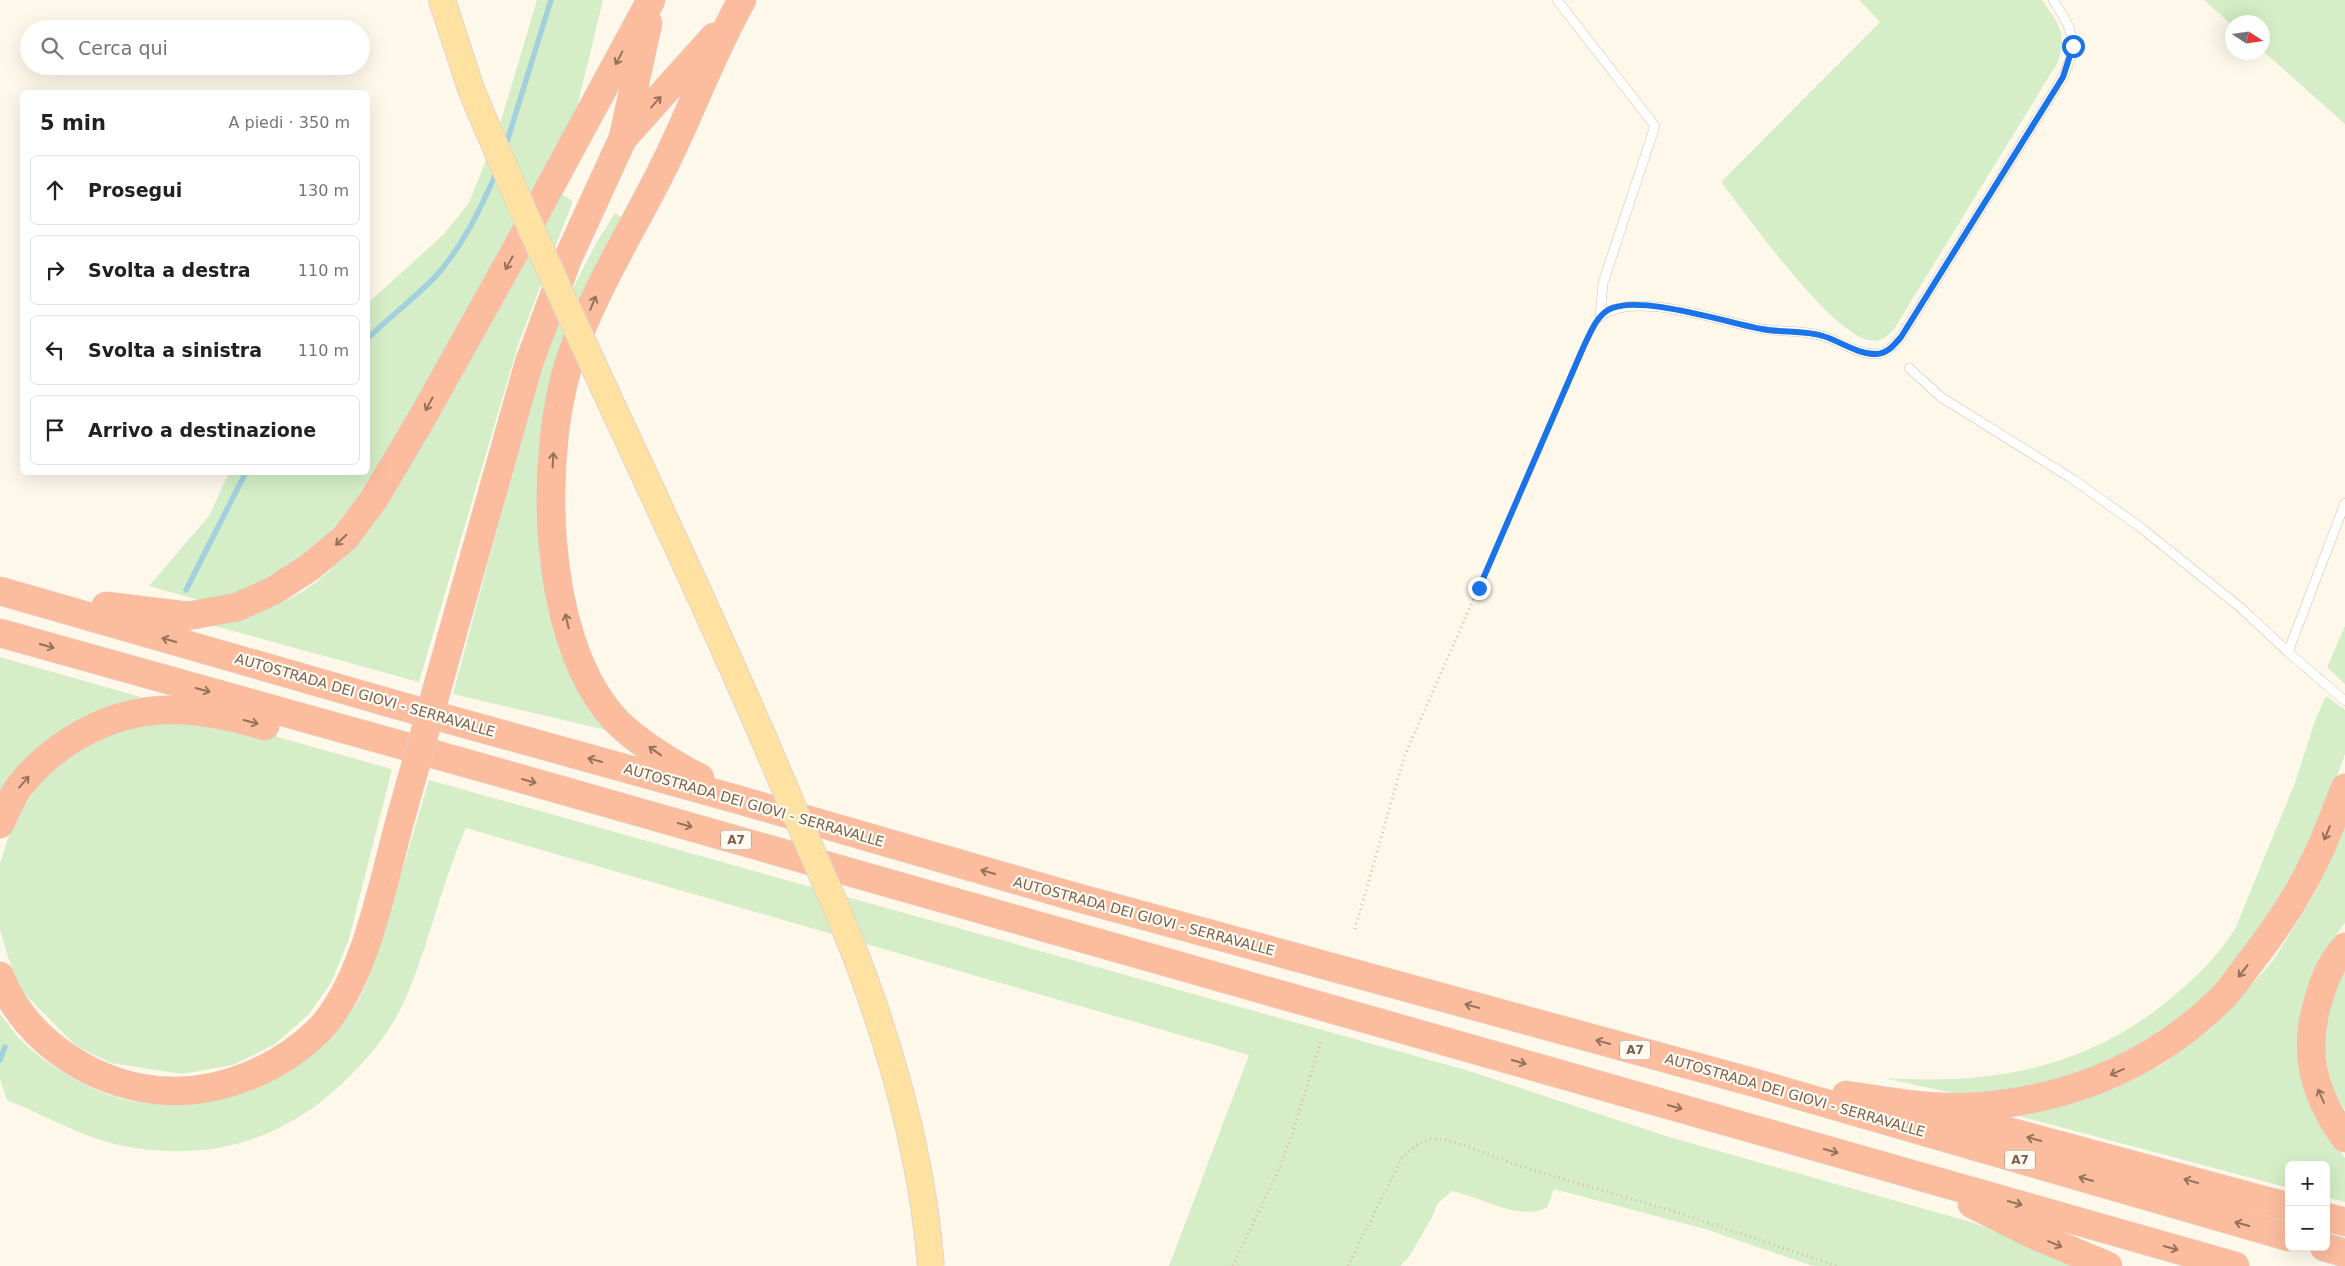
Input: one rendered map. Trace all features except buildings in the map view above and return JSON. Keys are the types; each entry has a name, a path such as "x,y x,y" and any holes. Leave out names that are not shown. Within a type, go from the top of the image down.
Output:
{"highway":[{"path":"0,976 24,1018 49,1045 83,1068 130,1085 172,1091 219,1086 256,1073 290,1054 319,1029 346,992 365,946 528,363 568,258 623,138 652,0"},
{"path":"0,590 148,613 188,616 237,607 273,591 310,568 345,538 374,499 422,418 652,0"},
{"path":"623,138 737,9"},
{"path":"737,9 662,171 597,293 571,355 554,430 550,506 556,572 569,631 592,687 611,716 651,748 678,767 743,801"},
{"name":"AUTOSTRADA DEI GIOVI - SERRAVALLE","path":"0,590 397,705 743,801 1068,896 1752,1082 2285,1236"},
{"name":"A7","path":"0,633 494,771 2235,1266"},
{"path":"0,824 18,788 49,754 86,731 126,717 166,710 208,712 311,739 494,771"},
{"path":"1752,1082 1926,1106 1970,1107 2020,1101 2072,1090 2114,1073 2177,1036 2220,1001 2280,924 2318,855 2345,788"},
{"path":"2345,947 2324,980 2312,1018 2310,1052 2318,1088 2332,1121 2345,1138"},
{"path":"1868,1098 1932,1116 1996,1128 2285,1206"},
{"path":"1918,1176 2034,1235 2108,1266"},
{"path":"2330,1218 2345,1222"},
{"path":"2330,1249 2345,1253"}],"main road":[{"path":"442,0 471,89 515,194 763,735 862,974 910,1130 928,1235 931,1266"}],"lane":[{"path":"1557,0 1656,126 1602,283 1600,318"},
{"path":"1600,318 1608,310 1621,306 1636,305 1692,313 1762,329 1824,336 1875,354 1891,348 1901,337 2065,72 2072,54 2073,38 2065,18 2053,0"},
{"path":"1909,368 1941,397 2025,448 2122,514 2241,608 2345,701"},
{"path":"2288,652 2345,502"}],"path":[{"path":"1355,929 1404,757 1583,348 1600,318"},
{"path":"1233,1266 1278,1171 1291,1138 1321,1041"},
{"path":"1348,1266 1402,1158 1418,1144 1431,1139 1446,1140 1463,1145 1513,1164 1681,1214 1837,1266"}],"green space":[{"path":"537,0 603,0 572,128 347,521 315,553 242,594 198,600 149,586 209,516 228,475 370,475 370,301 443,235 469,203 500,124"},
{"path":"1859,0 2042,0 2057,22 2062,36 2058,62 1894,329 1886,337 1876,341 1868,340 1852,332 1832,316 1811,295 1769,245 1721,182 1880,22"},
{"path":"2204,0 2345,0 2345,124 2270,57 2270,15 2225,15 2225,19"},
{"path":"561,194 573,201 518,345 419,682 211,625 252,614 291,598 320,579 352,547"},
{"path":"615,213 627,221 586,295 541,512 610,731 453,694 540,369 558,318 595,245"},
{"path":"2345,626 2345,684 2327,667"},
{"path":"0,657 141,697 71,724 44,743 0,804"},
{"path":"2326,696 2345,710 2345,754 2314,840 2238,967 2190,1014 2142,1046 2073,1077 2008,1091 1956,1094 1884,1078 1964,1078 2002,1074 2039,1066 2075,1055 2110,1039 2143,1019 2176,994 2201,972 2235,929 2295,783 2316,718"},
{"path":"167,718 220,721 392,769 349,939 331,983 309,1014 274,1045 233,1065 182,1074 111,1063 76,1046 20,989 0,929 0,863 13,823 40,783 70,751 121,728"},
{"path":"429,780 1469,1071 1669,1137 1971,1222 2088,1266 1813,1266 1705,1229 1554,1189 1547,1208 1523,1212 1500,1207 1452,1191 1437,1204 1433,1215 1409,1257 1400,1266 1169,1266 1249,1055 466,828 449,871 413,981 393,1022 374,1050 351,1075 327,1097 301,1115 275,1130 247,1141 218,1148 187,1151 156,1150 123,1146 93,1138 7,1100 0,1079 0,1014 24,1043 47,1062 92,1088 136,1102 167,1105 197,1103 227,1097 256,1087 283,1073 308,1056 331,1035 351,1012 367,982"},
{"path":"2345,822 2345,923 2324,951 2308,989 2301,1075 2313,1112 2345,1158 2345,1202 2330,1198 2330,1161 2285,1161 2285,1187 2015,1115 2098,1094 2160,1066 2214,1026 2273,961 2315,893"},
{"path":"2345,963 2345,1110 2331,1087 2324,1041 2326,1011"}],"waterway":[{"path":"505,148 551,0"},
{"path":"370,336 425,287 453,255 470,228 497,171"},
{"path":"186,590 244,475"},
{"path":"0,1060 5,1047"}],"route":[{"path":"1479,588 1583,348 1592,330 1608,310 1621,306 1636,305 1654,307 1692,313 1762,329 1793,333 1812,333 1864,352 1883,353 1891,348 1901,337 2063,77 2068,67 2073,46"}]}
